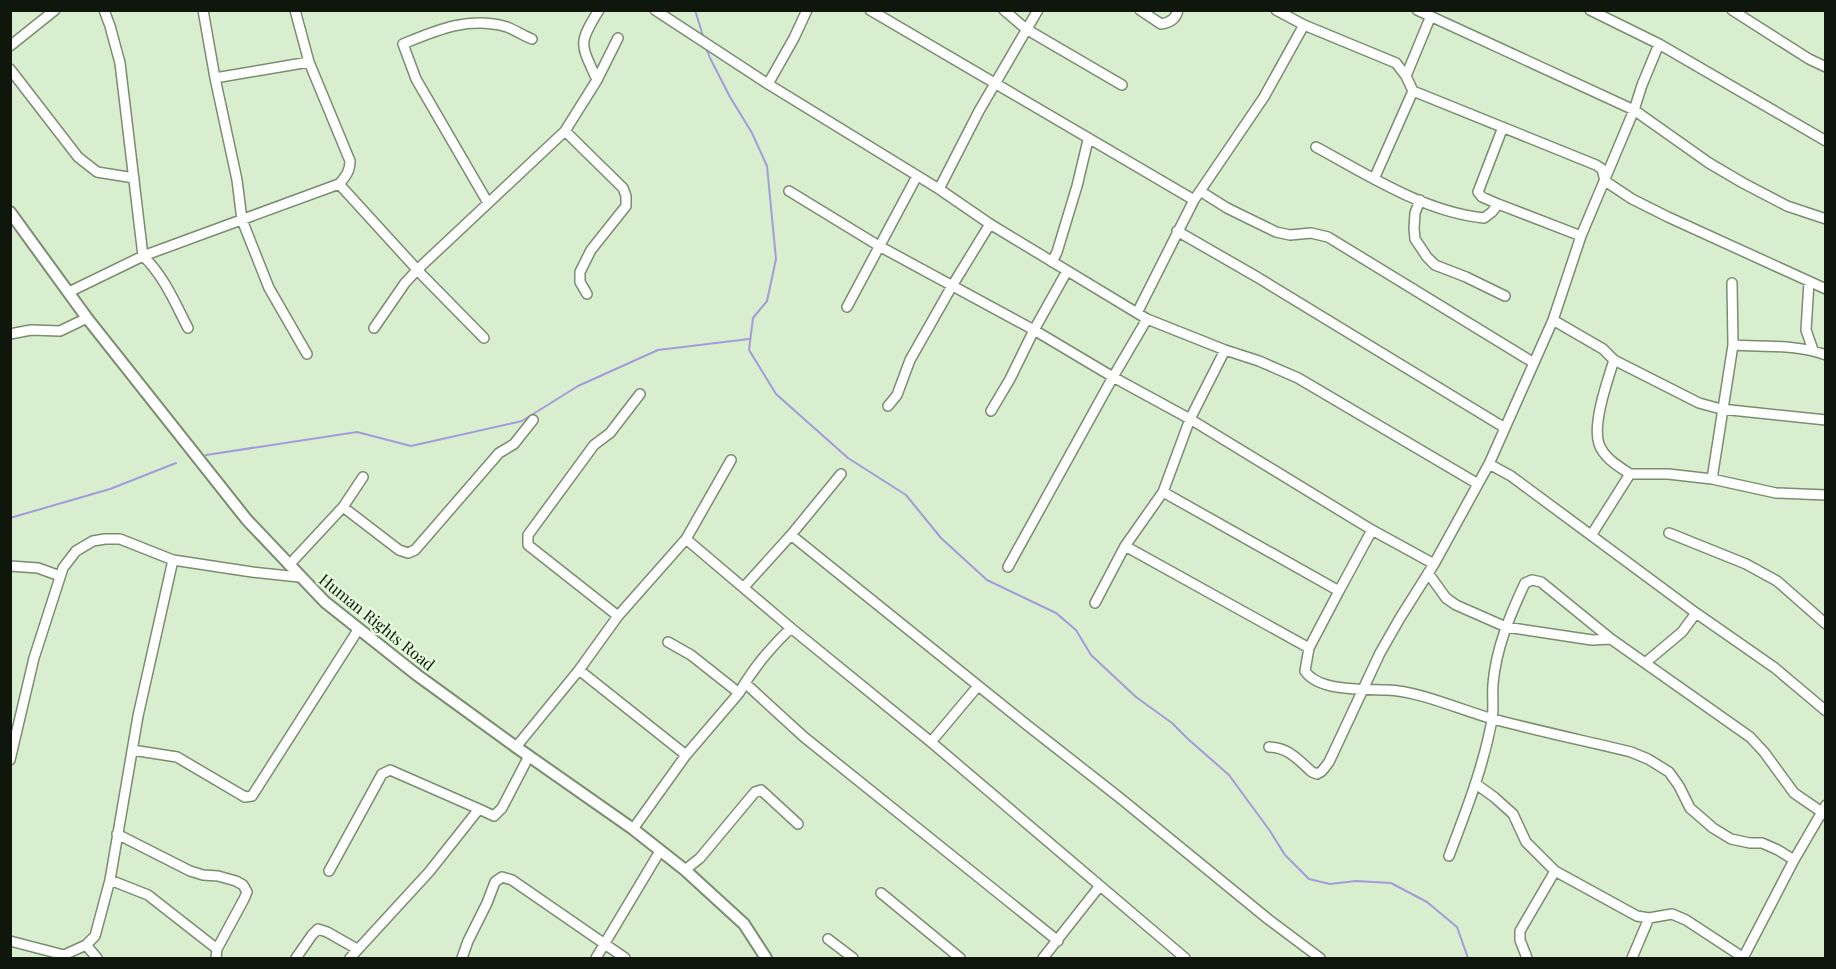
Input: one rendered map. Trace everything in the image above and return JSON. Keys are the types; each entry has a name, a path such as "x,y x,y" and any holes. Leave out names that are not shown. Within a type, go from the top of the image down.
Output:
{"street":[{"path":"10,46 55,10"},
{"path":"104,10 120,63 144,256 163,280 188,328"},
{"path":"203,10 237,180 242,220 269,288 307,354"},
{"path":"69,292 144,256 339,184 350,168 350,160 309,62 295,10"},
{"path":"597,80 584,50 583,39 599,10"},
{"path":"655,10 768,84 939,189 990,224 1147,319 1298,378 1478,484"},
{"path":"768,84 794,39 807,10"},
{"path":"870,10 1088,140 1194,200"},
{"path":"1004,10 1026,29 1122,85"},
{"path":"939,189 979,111 1038,10"},
{"path":"1140,10 1161,24 1170,22 1178,10"},
{"path":"1276,10 1304,25 1396,63 1406,76 1413,91 1596,165 1602,169 1605,181 1632,199 1668,218 1826,289"},
{"path":"1417,10 1634,111 1709,163 1743,183 1787,206 1826,219"},
{"path":"1590,10 1659,44 1826,141"},
{"path":"1732,10 1809,59 1826,67"},
{"path":"1406,76 1430,18"},
{"path":"488,203 426,98 412,70 403,44 450,25 475,23 507,27 532,39"},
{"path":"1137,313 1194,200 1264,97 1304,25"},
{"path":"374,328 405,283 418,269 565,131 597,80 618,38"},
{"path":"1269,747 1288,751 1317,774 1329,762 1362,690 1400,618 1434,564 1489,464 1553,320 1581,236 1634,111 1659,44"},
{"path":"215,78 309,62"},
{"path":"10,69 78,156 97,172 134,178"},
{"path":"1374,179 1413,91"},
{"path":"1503,127 1478,192 1482,197 1498,204 1581,236"},
{"path":"565,131 623,188 626,196 626,206 591,250 583,264 580,282 587,294"},
{"path":"1052,262 1077,186 1088,140"},
{"path":"1316,147 1374,179 1420,200 1465,216 1484,218 1498,204"},
{"path":"847,307 917,176"},
{"path":"339,184 484,338"},
{"path":"789,191 879,246 1034,330 1190,419 1372,530 1434,564"},
{"path":"1200,191 1227,208 1276,232 1290,235 1311,233 1329,237 1534,363"},
{"path":"1420,200 1415,213 1415,239 1427,257 1435,265 1505,296"},
{"name":"Human Rights Road","path":"10,212 87,318 247,520 324,602 358,630 516,747 633,829 686,870 744,924 766,958"},
{"path":"888,405 897,395 910,360 990,224"},
{"path":"1177,231 1505,428"},
{"path":"991,411 1067,271"},
{"path":"1809,282 1806,330 1813,350"},
{"path":"1712,478 1732,345 1732,283"},
{"path":"10,334 31,330 60,331 87,318"},
{"path":"1008,567 1147,319"},
{"path":"1553,320 1603,350 1614,360 1700,403 1721,409 1826,420"},
{"path":"1732,345 1813,350 1826,355"},
{"path":"1095,603 1125,546 1163,492 1190,419 1225,350"},
{"path":"1614,360 1601,403 1598,424 1599,444 1610,460 1630,474 1668,474 1712,478 1776,493 1826,495"},
{"path":"618,616 528,545 527,541 528,535 594,445 610,433 640,394"},
{"path":"343,507 399,550 408,553 415,550 499,453 514,444 533,420"},
{"path":"516,747 579,670 618,616 686,539 731,460"},
{"path":"1489,464 1511,476 1696,613 1775,668 1826,711"},
{"path":"744,587 792,535 841,474"},
{"path":"1592,534 1630,474"},
{"path":"290,565 343,507 363,477"},
{"path":"1163,492 1339,591"},
{"path":"1372,530 1309,648 1305,671 1308,676 1321,683 1362,690 1389,690 1422,697 1492,719 1631,752 1669,772 1690,808 1713,828 1731,839 1762,843 1778,849 1794,860"},
{"path":"1669,533 1746,564 1777,581 1826,624"},
{"path":"792,535 1268,919 1320,958"},
{"path":"10,760 34,658 63,568 76,551 93,541 120,539 173,560 299,577"},
{"path":"686,539 931,742 1185,958"},
{"path":"1125,546 1309,648"},
{"path":"10,941 64,955 86,945 95,936 110,880 138,717 173,560"},
{"path":"10,566 38,568 60,576"},
{"path":"1428,573 1446,598 1456,605 1506,627 1592,640 1611,639"},
{"path":"1449,856 1476,784 1492,719 1493,682 1501,643 1524,583 1532,580 1541,582 1611,639 1750,737 1794,793 1824,810 1794,860 1744,958 1686,920 1672,914 1649,918 1637,916 1555,871 1526,842 1513,814 1476,784"},
{"path":"1645,663 1682,632 1696,613"},
{"path":"633,829 686,755 791,628"},
{"path":"132,750 177,757 245,797 252,796 358,630"},
{"path":"668,642 691,655 739,693"},
{"path":"579,670 686,755"},
{"path":"745,683 804,737 1058,941"},
{"path":"931,742 978,686"},
{"path":"329,871 382,774 390,770 494,816 502,808 529,756"},
{"path":"686,870 700,858 755,792 761,790 798,824"},
{"path":"350,958 429,872 479,809"},
{"path":"110,880 148,895 216,954 247,892 243,885 218,876 190,872 117,834"},
{"path":"596,958 660,851"},
{"path":"1527,958 1520,940 1520,931 1555,871"},
{"path":"462,958 495,882 502,877 512,880 626,958"},
{"path":"1043,958 1099,887"},
{"path":"881,893 960,958"},
{"path":"1632,958 1649,918"},
{"path":"296,958 318,929 357,949"},
{"path":"828,939 853,958"},
{"path":"86,945 97,958"}],"waterway":[{"path":"695,10 703,36"},
{"path":"706,48 730,97 752,133 767,166 776,259 767,301 753,318 749,350 776,394 848,458 906,495 941,538 987,580 1056,613 1076,630 1091,655 1136,697 1172,723 1229,775 1285,855 1309,879 1330,884 1356,881 1391,883 1427,902 1457,927 1468,958"},
{"path":"206,455 357,432 411,446 522,421 578,386 658,350 749,339"},
{"path":"10,518 110,489 176,463"}]}
